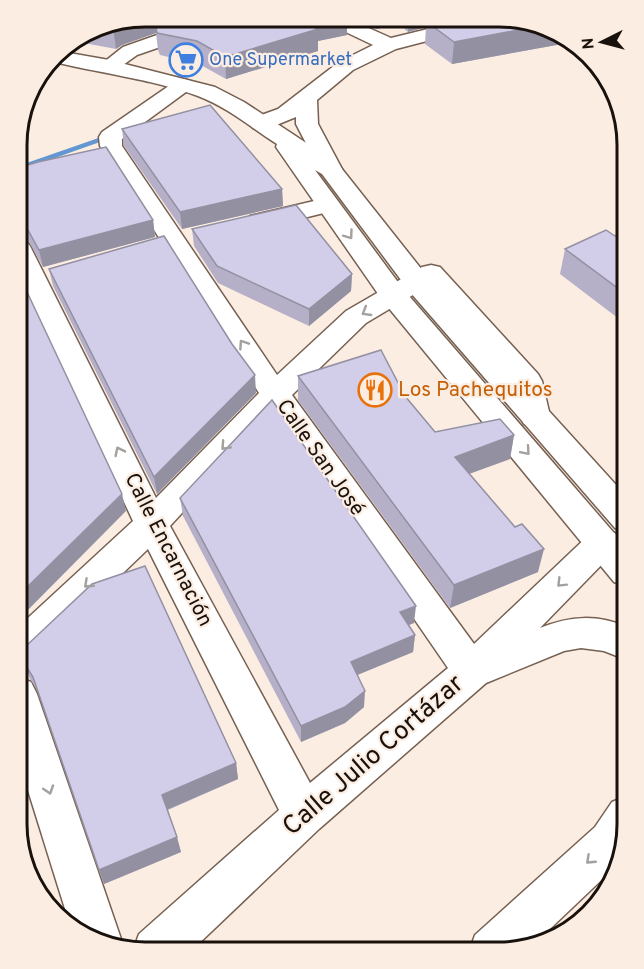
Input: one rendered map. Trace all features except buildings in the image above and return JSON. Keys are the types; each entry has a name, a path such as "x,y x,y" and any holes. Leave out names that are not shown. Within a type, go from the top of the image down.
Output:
{"street":[{"path":"109,66 130,51 194,27"},
{"path":"351,27 389,45"},
{"path":"270,129 346,66 389,45 460,27"},
{"path":"65,58 109,66 207,92 270,129 330,169"},
{"name":"Calle San José","path":"183,85 110,137 111,146 186,239 274,394 472,671"},
{"path":"306,98 307,124 330,169 405,288"},
{"path":"270,129 327,205 405,288 615,530"},
{"path":"240,226 327,205"},
{"path":"147,249 186,239"},
{"name":"Calle Encarnación","path":"27,264 152,524 304,815"},
{"path":"27,642 152,524 274,394 356,317 431,273 527,381 535,416 615,530"},
{"path":"472,671 615,530"},
{"name":"Calle Julio Cortázar","path":"166,942 304,815 472,671 560,636 581,632 609,636 617,640"},
{"path":"27,724 95,931"},
{"path":"503,942 610,842 617,831"}],"waterway":[{"path":"27,166 113,136"}],"place":[{"name":"One Supermarket","path":"186,60"},
{"name":"Los Pachequitos","path":"375,390"}]}
